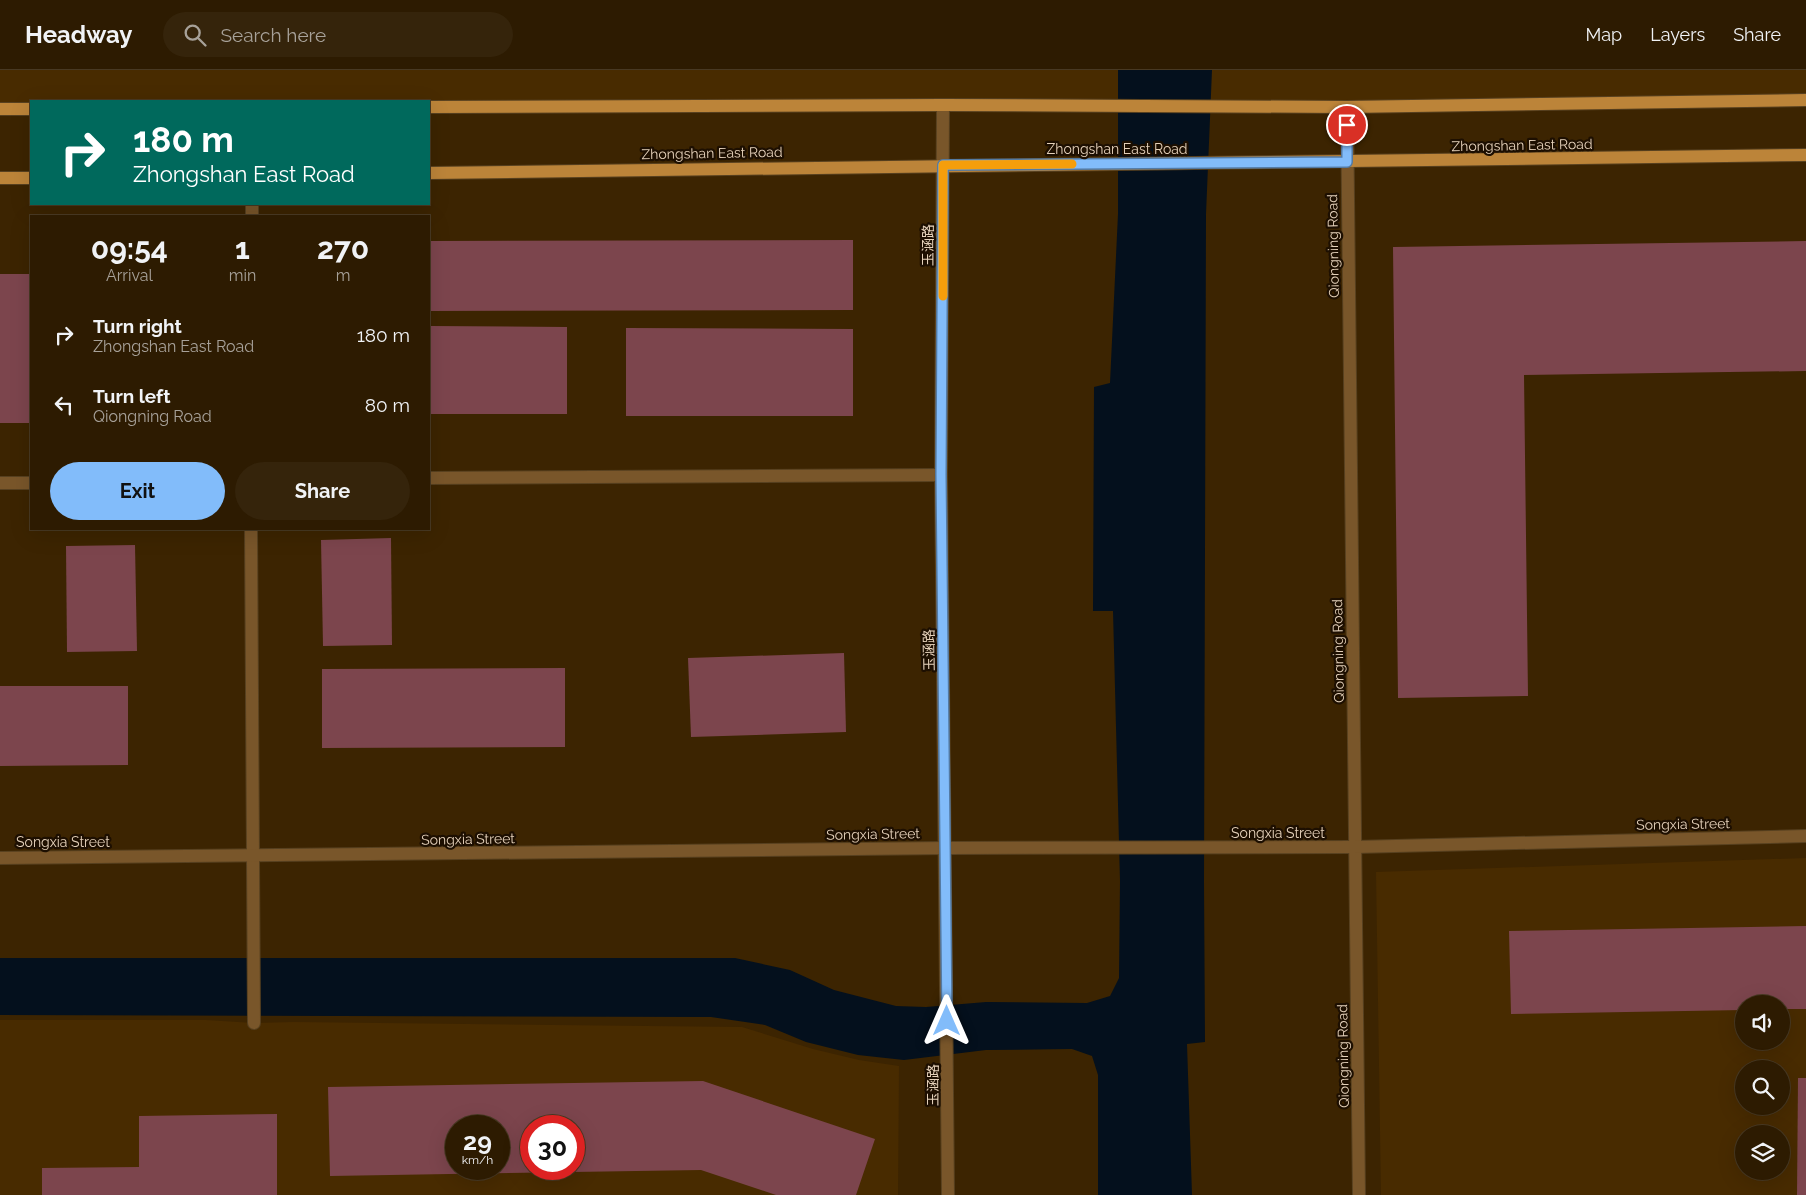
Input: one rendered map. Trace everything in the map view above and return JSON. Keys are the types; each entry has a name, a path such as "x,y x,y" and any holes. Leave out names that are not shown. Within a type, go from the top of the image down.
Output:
{"main road":[{"path":"430,107 942,105 1347,107 1806,100"},
{"path":"0,109 30,109"},
{"name":"Zhongshan East Road","path":"430,173 1806,155"},
{"path":"0,178 30,178"}],"street":[{"name":"玉涵路","path":"942,105 941,475 948,1195"},
{"name":"Qiongning Road","path":"1347,107 1359,1195"},
{"path":"430,478 941,475"},
{"path":"0,483 30,483"},
{"path":"251,530 254,1023"},
{"name":"Songxia Street","path":"0,858 946,848 1355,848 1806,836"}],"shaded area":[{"path":"0,70 1806,70 1806,100 1347,107 430,100 30,100 30,109 0,109"},
{"path":"1806,858 1806,1195 1381,1195 1376,872"},
{"path":"0,1020 206,1020 254,1023 742,1027 813,1049 859,1060 899,1066 898,1195 0,1195"}],"water":[{"path":"1118,70 1212,70 1206,214 1205,1042 1187,1044 1192,1195 1098,1195 1098,1075 1092,1056 1072,1049 986,1050 904,1060 858,1055 806,1042 765,1025 711,1017 0,1015 0,958 735,958 790,970 834,990 896,1006 926,1007 986,1002 1087,1003 1110,996 1119,978 1120,881 1113,611 1093,611 1094,387 1110,383 1118,214"}],"building":[{"path":"853,240 853,310 430,311 430,241"},
{"path":"1806,241 1806,371 1524,375 1528,696 1398,698 1393,247"},
{"path":"0,274 30,274 30,423 0,423"},
{"path":"430,326 567,327 567,414 430,414"},
{"path":"626,328 853,329 853,416 626,416"},
{"path":"391,538 392,645 323,646 321,540"},
{"path":"135,545 137,651 67,652 66,546"},
{"path":"844,653 846,732 691,737 688,658"},
{"path":"565,668 565,747 322,748 322,669"},
{"path":"0,686 128,686 128,765 0,766"},
{"path":"1806,926 1806,1009 1790,1009 1790,995 1735,995 1735,1010 1511,1014 1509,931"},
{"path":"1798,1078 1806,1078 1806,1195 1797,1195"},
{"path":"703,1081 875,1139 856,1195 776,1195 701,1170 585,1172 585,1115 520,1115 520,1173 510,1173 510,1115 445,1115 445,1174 330,1176 328,1087"},
{"path":"277,1114 277,1195 42,1195 42,1168 139,1167 139,1116"}],"slow traffic":[{"path":"943,296 943,165 1072,164"}],"route":[{"path":"947,1021 941,475 943,165 1347,162 1347,125"}]}
